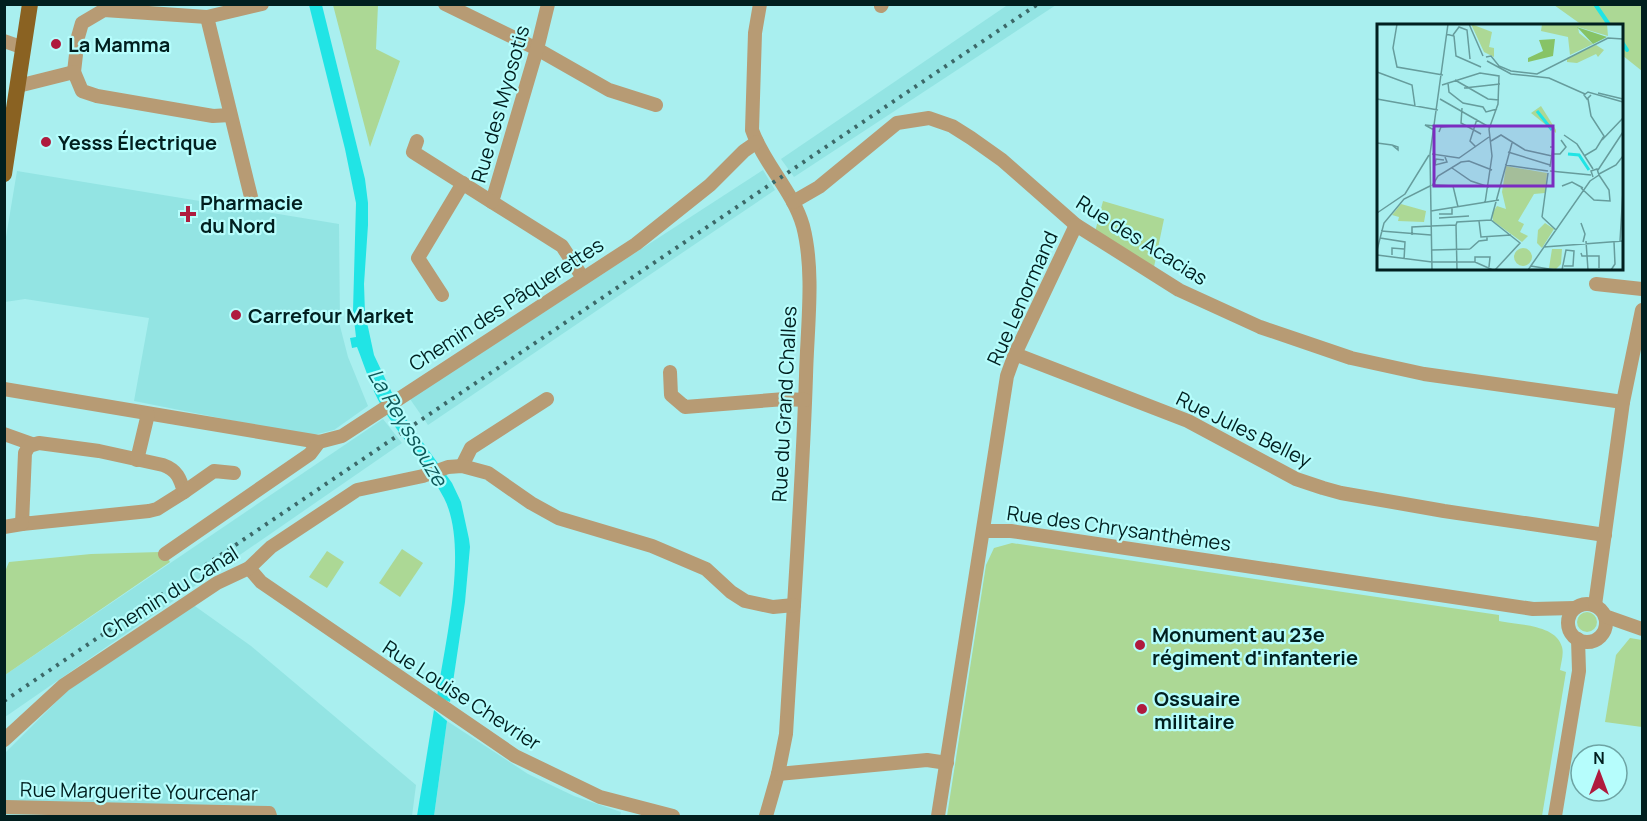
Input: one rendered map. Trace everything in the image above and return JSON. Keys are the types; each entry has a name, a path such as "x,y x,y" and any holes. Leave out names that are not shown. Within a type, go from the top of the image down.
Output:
{"main road":[{"path":"4,174 30,4"}],"street":[{"path":"230,115 213,116 97,96 82,91 74,72 82,23 104,10 207,17 238,7 262,4"},
{"path":"445,4 537,49 609,90 656,105"},
{"name":"Rue des Myosotis","path":"548,4 492,202 562,246 583,278"},
{"name":"Rue du Grand Challes","path":"760,4 755,33 752,130 793,202 803,227 809,285 805,400 786,734 766,816"},
{"path":"207,17 252,201"},
{"path":"4,41 24,48"},
{"path":"18,86 74,72"},
{"name":"Rue des Acacias","path":"793,202 819,188 897,123 930,118 952,126 1002,160 1076,225 1179,290 1260,327 1351,358 1424,374 1623,402"},
{"path":"417,141 413,152 492,202"},
{"name":"Chemin des Pâquerettes","path":"4,389 319,442 342,436 636,244 710,185 744,151 757,142"},
{"path":"442,295 418,258 463,183"},
{"name":"Rue Lenormand","path":"984,531 1007,381 1015,354 1076,225"},
{"path":"1596,284 1642,289"},
{"path":"1595,605 1623,402 1636,374 1642,310"},
{"name":"Rue Jules Belley","path":"1015,354 1188,421 1296,479 1323,488 1444,511 1605,535"},
{"path":"670,372 671,395 685,407 785,399 805,400"},
{"path":"547,399 471,447 455,467 488,473 531,503 558,518 652,546 706,569 731,592 745,601 773,607 794,605"},
{"path":"137,460 148,414"},
{"path":"4,434 32,444 99,452 172,468 177,473 184,492"},
{"path":"165,554 310,454 319,442"},
{"path":"22,524 26,450 32,444"},
{"name":"Chemin du Canal","path":"4,740 63,685 217,583 249,568 271,547 357,490 455,467"},
{"path":"4,527 149,511 184,492 214,471 234,473"},
{"name":"Rue des Chrysanthèmes","path":"938,816 984,531 1011,531 1533,609 1575,608"},
{"name":"Rue Louise Chevrier","path":"249,568 261,582 515,756 600,797 673,816"},
{"path":"1587,603 1595,605 1605,616 1639,628 1587,642 1578,639 1570,631 1568,618 1575,608 1587,603"},
{"name":"Rue des Chrysanthèmes","path":"1533,609 1568,626"},
{"path":"1579,671 1606,626 1605,616"},
{"path":"1555,816 1579,671 1578,639"},
{"path":"778,774 927,760 947,763"},
{"name":"Rue Marguerite Yourcenar","path":"5,807 269,813 270,816"}],"shaded area":[{"path":"1009,4 1056,5 794,177 781,159"},
{"path":"763,170 775,190 428,425 410,399"},
{"path":"17,171 339,224 340,326 348,357 368,406 334,430 310,436 134,401 149,318 25,299 5,302 5,243"},
{"path":"383,419 402,443 5,717 5,675"},
{"path":"192,604 251,646 416,785 412,816 5,816 5,753 67,691"},
{"path":"447,721 528,774 574,796 621,812 620,816 434,816"}],"green space":[{"path":"333,5 378,5 376,49 400,61 370,147"},
{"path":"1554,5 1642,5 1642,71 1623,56 1623,24 1581,24"},
{"path":"1103,201 1164,219 1154,267 1095,232"},
{"path":"1012,543 1499,615 1499,621 1535,627 1552,634 1562,647 1560,670 1566,672 1542,816 947,816 986,565 994,548"},
{"path":"402,549 423,563 400,597 379,583"},
{"path":"327,551 344,562 327,588 309,577"},
{"path":"160,552 165,554 170,562 5,675 4,574 9,562 91,554"},
{"path":"1583,612 1591,612 1597,618 1597,626 1591,632 1583,632 1577,626 1577,618"},
{"path":"1630,638 1642,640 1642,727 1605,722 1616,655"}],"water":[{"name":"La Reyssouze","path":"309,5 322,5 365,179 368,225 364,284 365,313 374,355 401,412 452,483 461,502 469,539 465,602 450,702 437,697 453,595 455,542 451,518 437,486 382,407 357,347 352,348 350,338 356,337 353,311 356,203"},
{"path":"434,710 447,721 434,816 417,816"}],"waterway":[{"path":"1595,4 1609,24"},
{"path":"1623,44 1627,50"}],"railway":[{"path":"4,701 1038,4"}],"place":[{"name":"La Mamma","path":"56,44"},
{"name":"Yesss Électrique","path":"46,142"},
{"name":"Pharmacie du Nord","path":"188,214"},
{"name":"Carrefour Market","path":"236,315"},
{"name":"Monument au 23e régiment d'infanterie","path":"1140,645"},
{"name":"Ossuaire militaire","path":"1142,709"}]}
